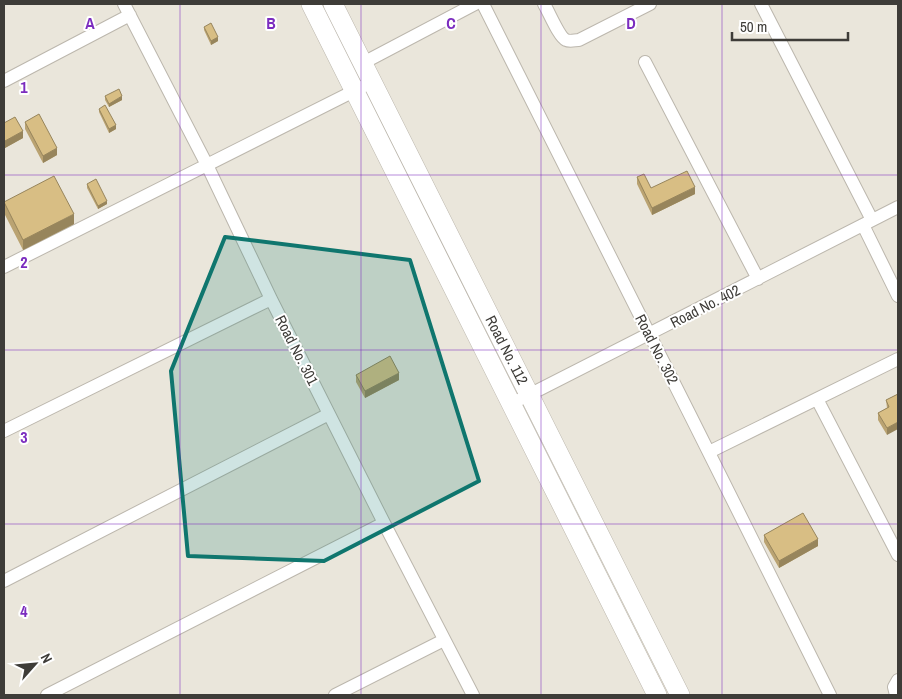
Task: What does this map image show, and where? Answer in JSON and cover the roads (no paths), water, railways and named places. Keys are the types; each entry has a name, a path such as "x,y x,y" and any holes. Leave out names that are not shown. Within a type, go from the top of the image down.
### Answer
{"street":[{"name":"Road No. 301","path":"124,4 207,164 271,299 473,695"},
{"name":"Road No. 112","path":"311,4 657,695"},
{"name":"Road No. 112","path":"333,4 680,695"},
{"path":"363,63 475,4"},
{"name":"Road No. 302","path":"483,4 830,695"},
{"path":"544,4 562,36 566,40 572,41 579,40 650,4"},
{"path":"761,4 868,223 898,296"},
{"path":"4,81 130,15"},
{"path":"645,62 758,279"},
{"path":"4,267 372,82"},
{"name":"Road No. 402","path":"511,404 898,207"},
{"path":"4,431 271,299"},
{"path":"709,452 898,359"},
{"path":"817,399 898,555"},
{"path":"4,581 329,414"},
{"path":"47,695 384,523"},
{"path":"335,695 444,640"},
{"path":"896,695 894,687 898,680"}]}
